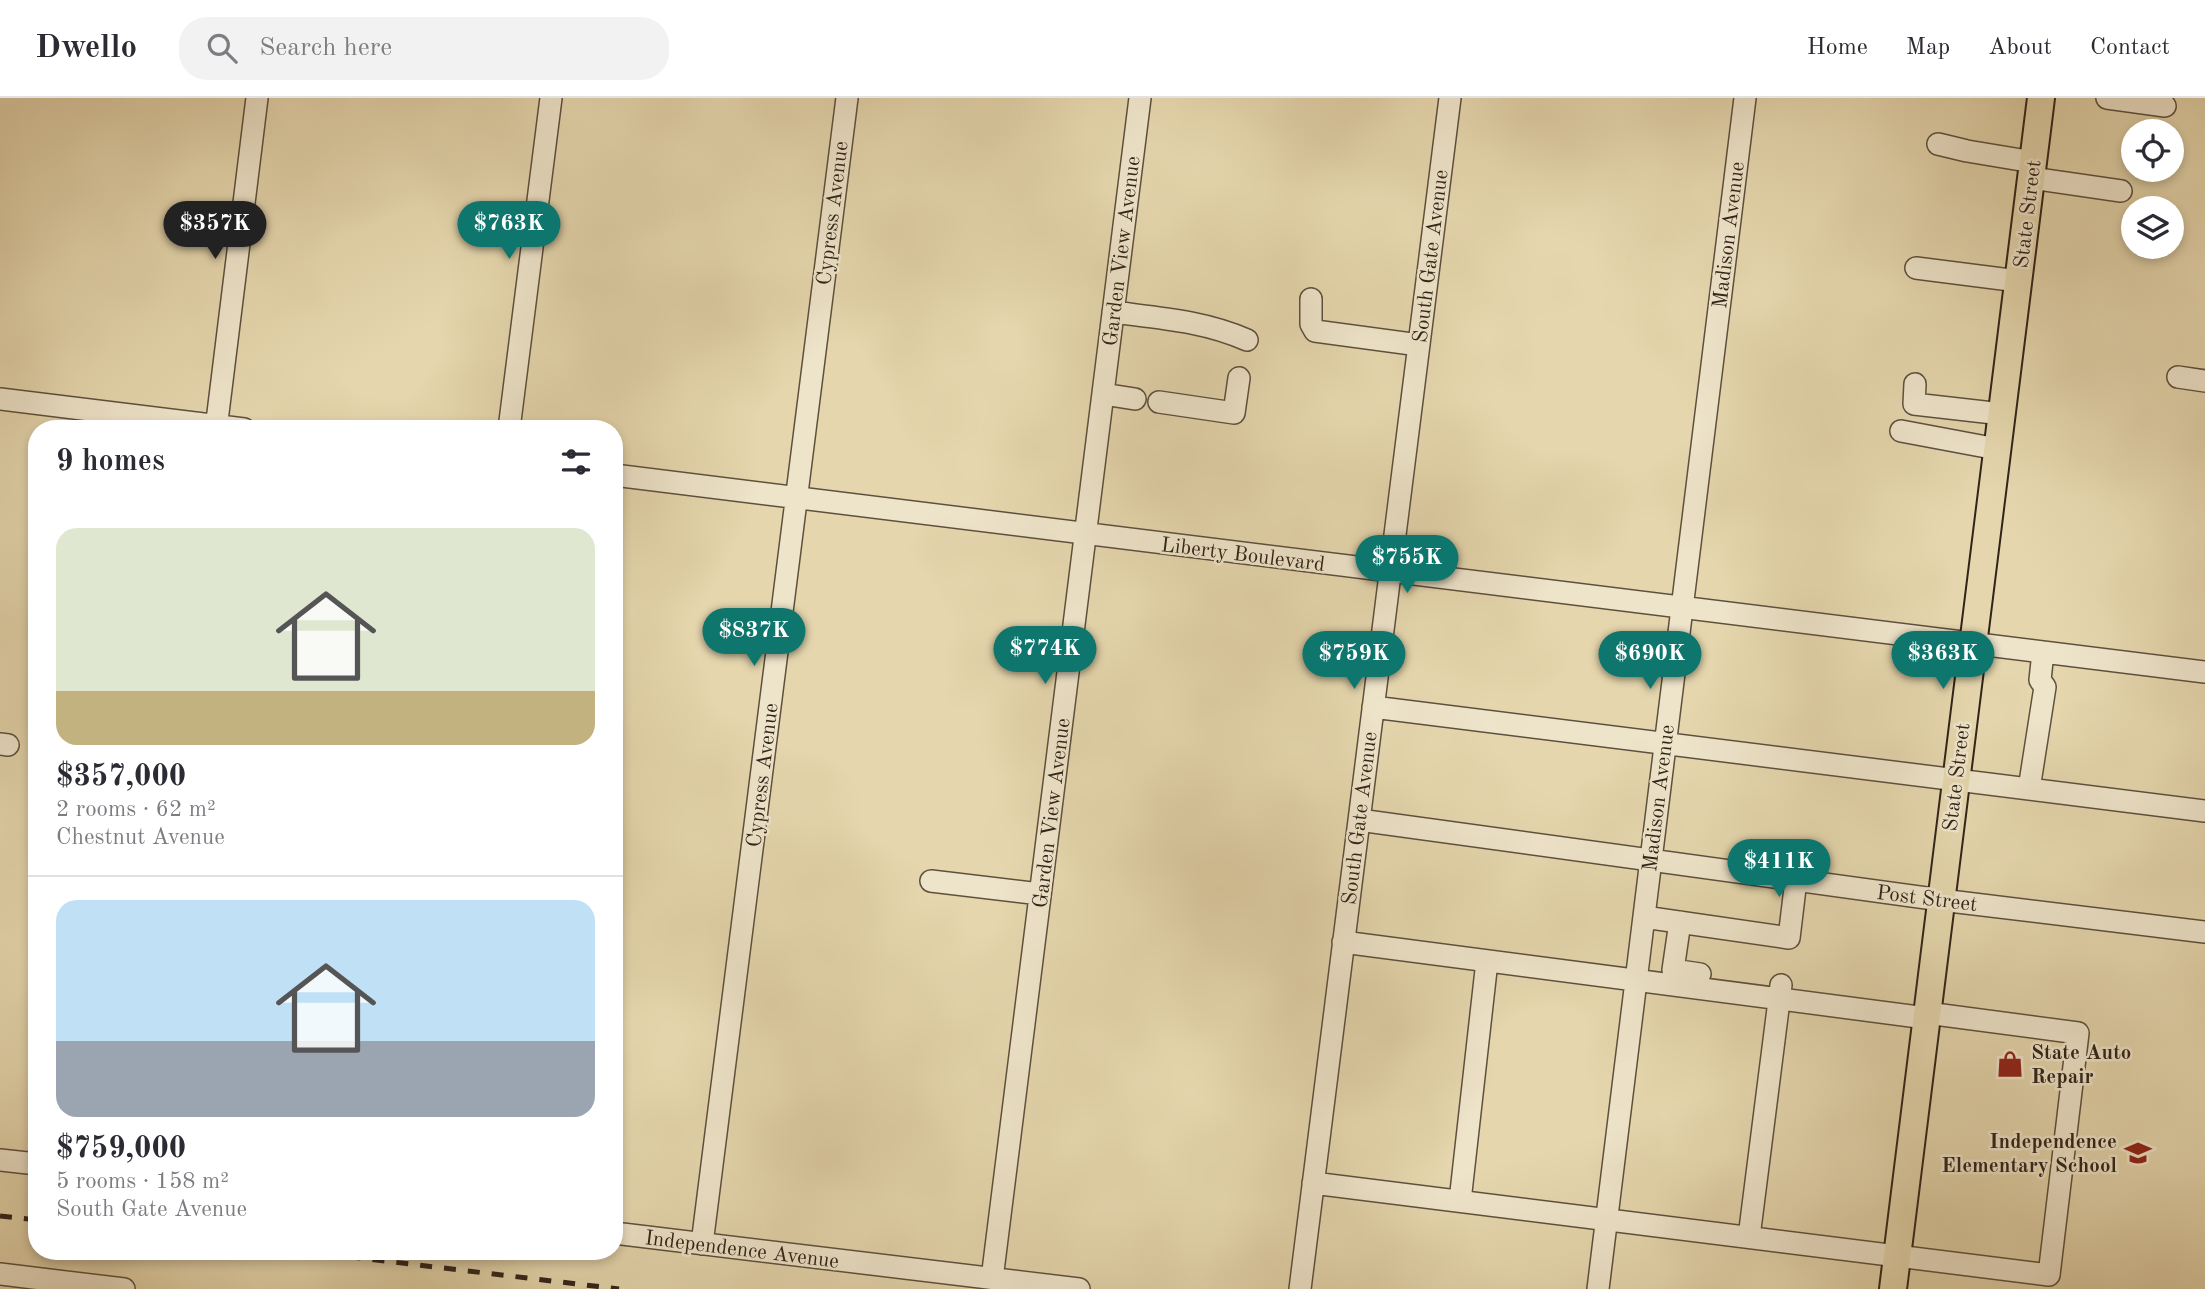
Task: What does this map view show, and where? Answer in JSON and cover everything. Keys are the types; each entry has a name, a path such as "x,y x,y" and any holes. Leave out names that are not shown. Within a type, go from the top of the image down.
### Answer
{"main road":[{"name":"State Street","path":"1892,1289 2041,98"}],"street":[{"path":"217,420 257,98"},
{"path":"510,420 551,98"},
{"name":"Cypress Avenue","path":"702,1244 847,98"},
{"name":"Garden View Avenue","path":"992,1279 1140,98"},
{"name":"South Gate Avenue","path":"1300,1289 1450,98"},
{"name":"Madison Avenue","path":"1598,1289 1745,98"},
{"path":"2107,98 2165,106"},
{"path":"1938,144 2121,191"},
{"path":"1916,268 2018,281"},
{"path":"1311,299 1311,324 1315,331 1419,345"},
{"path":"1113,312 1202,324 1247,340"},
{"path":"2178,377 2205,381"},
{"path":"1159,402 1234,413 1239,378"},
{"path":"1915,384 1914,404 2002,414"},
{"path":"1103,394 1135,398"},
{"path":"0,399 162,420"},
{"path":"1901,431 1997,449"},
{"name":"Liberty Boulevard","path":"623,476 2205,672"},
{"path":"2029,789 2045,687 2040,680 2043,652"},
{"path":"1373,707 2205,811"},
{"name":"Post Street","path":"1359,820 1941,900 2205,932"},
{"path":"1644,917 1789,938 1796,880"},
{"path":"931,881 1040,894"},
{"path":"1680,922 1673,971 1781,985 1749,1237"},
{"path":"1313,1183 2049,1275 2078,1033 1343,942"},
{"path":"1460,1201 1487,961"},
{"path":"0,1160 28,1163"},
{"name":"Independence Avenue","path":"623,1234 1079,1289"},
{"path":"0,1274 114,1288"}],"railway":[{"path":"0,1216 28,1219"},
{"path":"376,1260 619,1289"}],"place":[{"name":"State Auto Repair","path":"2010,1064"},
{"name":"Independence Elementary School","path":"2138,1153"}]}
